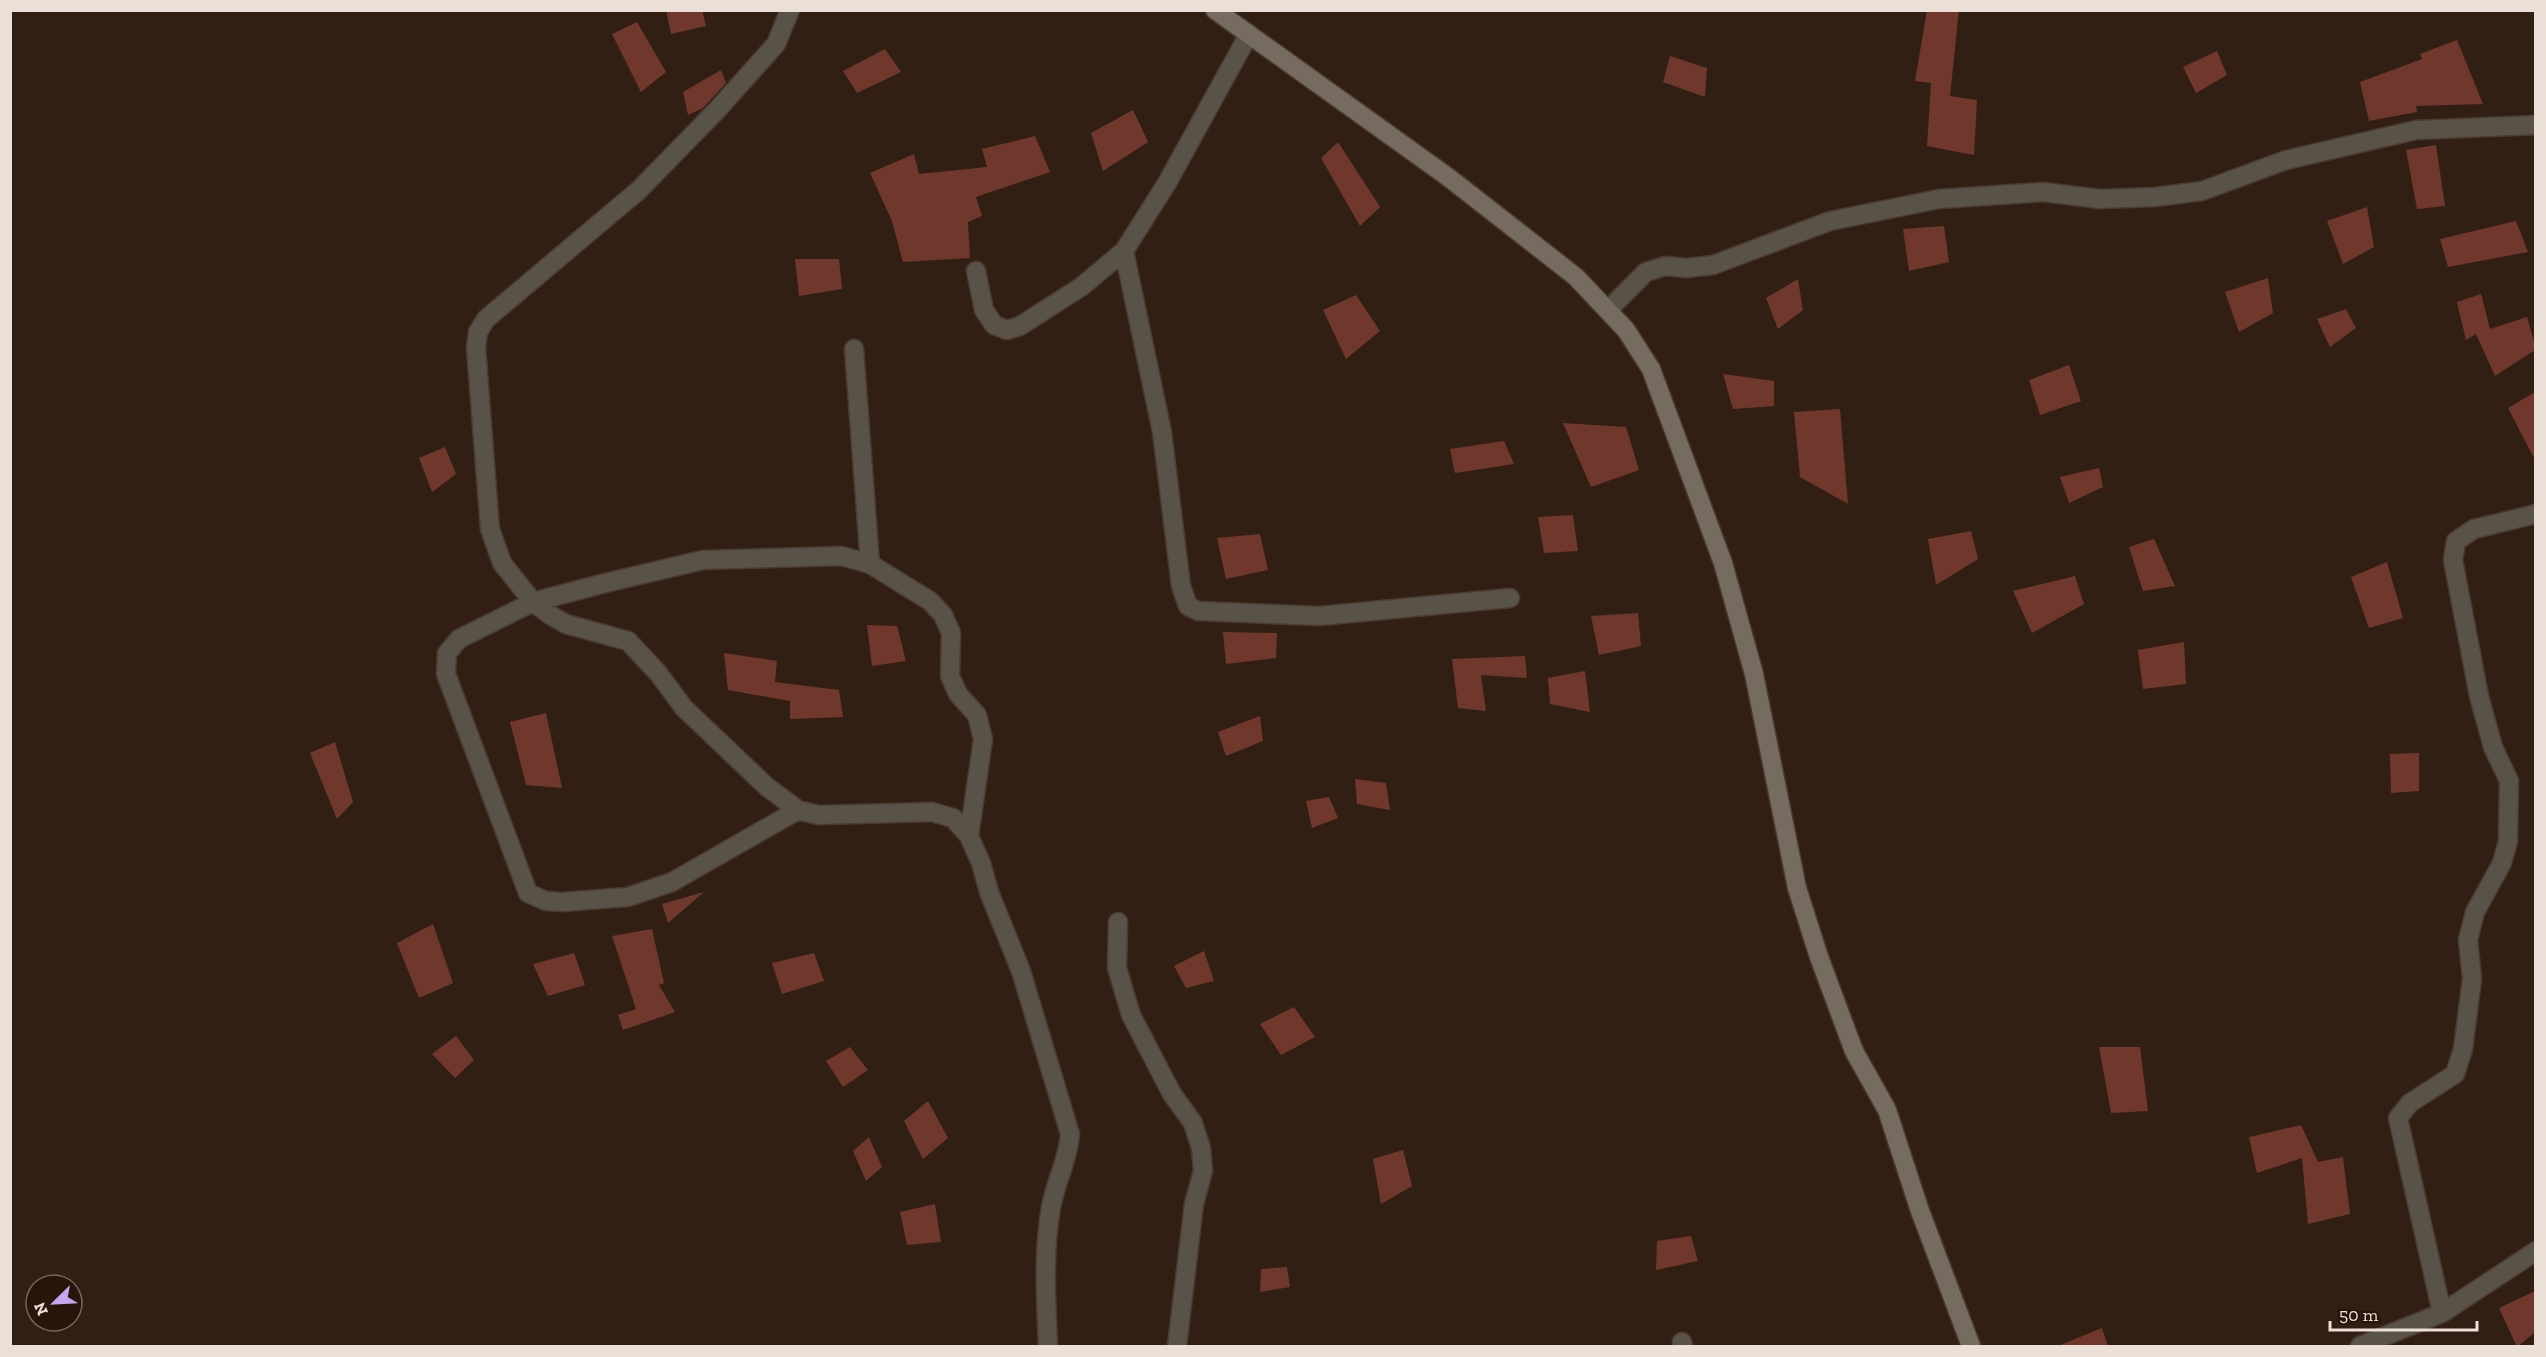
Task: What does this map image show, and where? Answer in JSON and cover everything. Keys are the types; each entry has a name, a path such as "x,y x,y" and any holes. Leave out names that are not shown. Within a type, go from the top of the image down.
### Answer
{"street":[{"path":"790,10 776,44 718,109 639,189 486,319 478,332 476,347 490,529 502,563 534,602 566,624 628,641 658,673 684,708 767,787 798,810 818,815 932,812 953,818 969,836 981,863 988,892 1021,971 1070,1134 1068,1156 1052,1205 1045,1258 1048,1347"},
{"path":"1215,10 1500,216 1576,277 1626,330 1651,369 1723,562 1754,674 1797,888 1854,1051 1887,1110 1920,1211 1971,1347"},
{"path":"976,271 984,310 994,325 1007,330 1020,326 1081,287 1124,251 1167,183 1249,34"},
{"path":"1608,310 1646,272 1665,266 1687,268 1713,265 1830,221 1939,199 2043,192 2100,199 2155,197 2202,190 2286,160 2416,130 2535,125"},
{"path":"1124,251 1162,432 1181,586 1188,606 1198,612 1319,616 1510,598"},
{"path":"854,349 870,564"},
{"path":"2442,1313 2398,1118 2410,1104 2455,1074 2463,1049 2472,979 2468,940 2475,912 2502,863 2508,841 2509,812 2509,781 2493,747 2479,696 2452,560 2456,541 2474,529 2535,514"},
{"path":"798,810 672,882 628,897 562,902 546,901 528,893 446,674 447,653 459,639 534,602 703,560 842,556 870,564 930,601 943,615 951,633 950,676 958,694 977,715 983,739 969,836"},
{"path":"1118,922 1117,968 1131,1015 1172,1094 1193,1123 1201,1148 1203,1171 1194,1204 1177,1347"},
{"path":"2360,1347 2442,1313 2535,1251"}],"building":[{"path":"666,10 702,10 706,26 671,34"},
{"path":"1927,10 1959,10 1950,96 1977,100 1974,155 1927,146 1931,83 1915,81"},
{"path":"637,22 666,72 641,92 612,34"},
{"path":"2457,40 2483,104 2416,106 2417,112 2369,121 2360,82 2422,59 2420,54"},
{"path":"885,49 901,72 857,93 843,71"},
{"path":"2217,51 2227,75 2196,93 2183,67"},
{"path":"1670,56 1707,68 1705,97 1663,82"},
{"path":"721,70 726,83 703,108 688,115 683,92"},
{"path":"1133,110 1148,142 1103,171 1091,133"},
{"path":"1035,136 1050,172 976,197 982,216 968,222 970,258 903,262 892,221 870,173 914,154 919,174 987,167 982,149"},
{"path":"1338,142 1380,207 1360,226 1321,158"},
{"path":"2436,145 2445,206 2417,209 2406,150"},
{"path":"2367,207 2374,247 2343,264 2327,221"},
{"path":"2516,221 2528,252 2448,267 2440,239"},
{"path":"1944,226 1949,262 1909,271 1903,229"},
{"path":"795,259 839,259 842,289 799,296"},
{"path":"2268,278 2273,313 2239,332 2225,292"},
{"path":"1798,279 1803,310 1778,329 1766,298"},
{"path":"2481,294 2490,329 2527,317 2535,345 2535,350 2495,376 2476,334 2466,340 2457,302"},
{"path":"1356,295 1380,331 1346,359 1323,310"},
{"path":"2346,309 2356,328 2330,347 2317,319"},
{"path":"2069,365 2081,401 2040,415 2029,380"},
{"path":"1723,374 1774,381 1774,406 1733,409"},
{"path":"2535,392 2535,460 2508,408"},
{"path":"1840,409 1848,504 1800,477 1794,412"},
{"path":"1563,423 1626,427 1639,470 1591,487"},
{"path":"1504,441 1514,464 1455,473 1450,449"},
{"path":"445,447 456,474 432,492 419,458"},
{"path":"2099,468 2103,487 2069,503 2060,477"},
{"path":"1573,515 1578,551 1544,553 1538,517"},
{"path":"1971,531 1978,559 1936,585 1928,539"},
{"path":"1260,534 1268,570 1226,579 1217,538"},
{"path":"2154,539 2175,586 2143,591 2129,547"},
{"path":"2387,562 2403,618 2369,628 2351,577"},
{"path":"2075,576 2084,604 2032,633 2013,591"},
{"path":"1638,613 1641,646 1599,655 1591,616"},
{"path":"867,625 897,626 906,661 872,666"},
{"path":"1223,632 1277,633 1276,658 1226,664"},
{"path":"2184,642 2186,684 2143,689 2138,650"},
{"path":"724,653 777,661 775,682 839,690 843,717 790,719 790,701 728,690"},
{"path":"1525,656 1527,678 1481,675 1486,711 1458,708 1452,659"},
{"path":"1585,671 1590,712 1550,704 1548,678"},
{"path":"546,713 562,788 526,785 510,722"},
{"path":"1260,716 1263,741 1226,756 1218,732"},
{"path":"335,742 353,802 337,819 310,753"},
{"path":"2419,753 2419,791 2391,793 2390,754"},
{"path":"1355,779 1386,783 1390,810 1357,804"},
{"path":"1329,797 1338,818 1312,828 1306,801"},
{"path":"704,892 668,923 662,904"},
{"path":"433,924 453,983 419,998 397,943"},
{"path":"652,929 664,983 659,985 675,1012 623,1030 618,1015 636,1009 612,936"},
{"path":"1204,951 1214,981 1186,988 1174,966"},
{"path":"574,953 585,985 548,996 533,964"},
{"path":"814,953 824,981 782,994 772,963"},
{"path":"1294,1007 1315,1037 1281,1055 1260,1024"},
{"path":"456,1036 474,1060 455,1078 432,1054"},
{"path":"850,1047 868,1070 843,1087 826,1061"},
{"path":"2099,1047 2140,1047 2148,1111 2111,1113"},
{"path":"928,1101 948,1138 923,1159 904,1121"},
{"path":"2301,1125 2318,1162 2343,1157 2350,1214 2308,1224 2302,1158 2257,1173 2249,1137"},
{"path":"869,1137 882,1167 866,1181 853,1151"},
{"path":"1403,1150 1412,1186 1381,1204 1373,1159"},
{"path":"935,1204 941,1242 907,1245 900,1212"},
{"path":"1691,1236 1698,1261 1656,1270 1657,1241"},
{"path":"1287,1267 1290,1287 1260,1292 1261,1269"},
{"path":"2535,1291 2535,1332 2517,1347 2499,1308"},
{"path":"2102,1328 2108,1347 2058,1347 2058,1346"}]}
